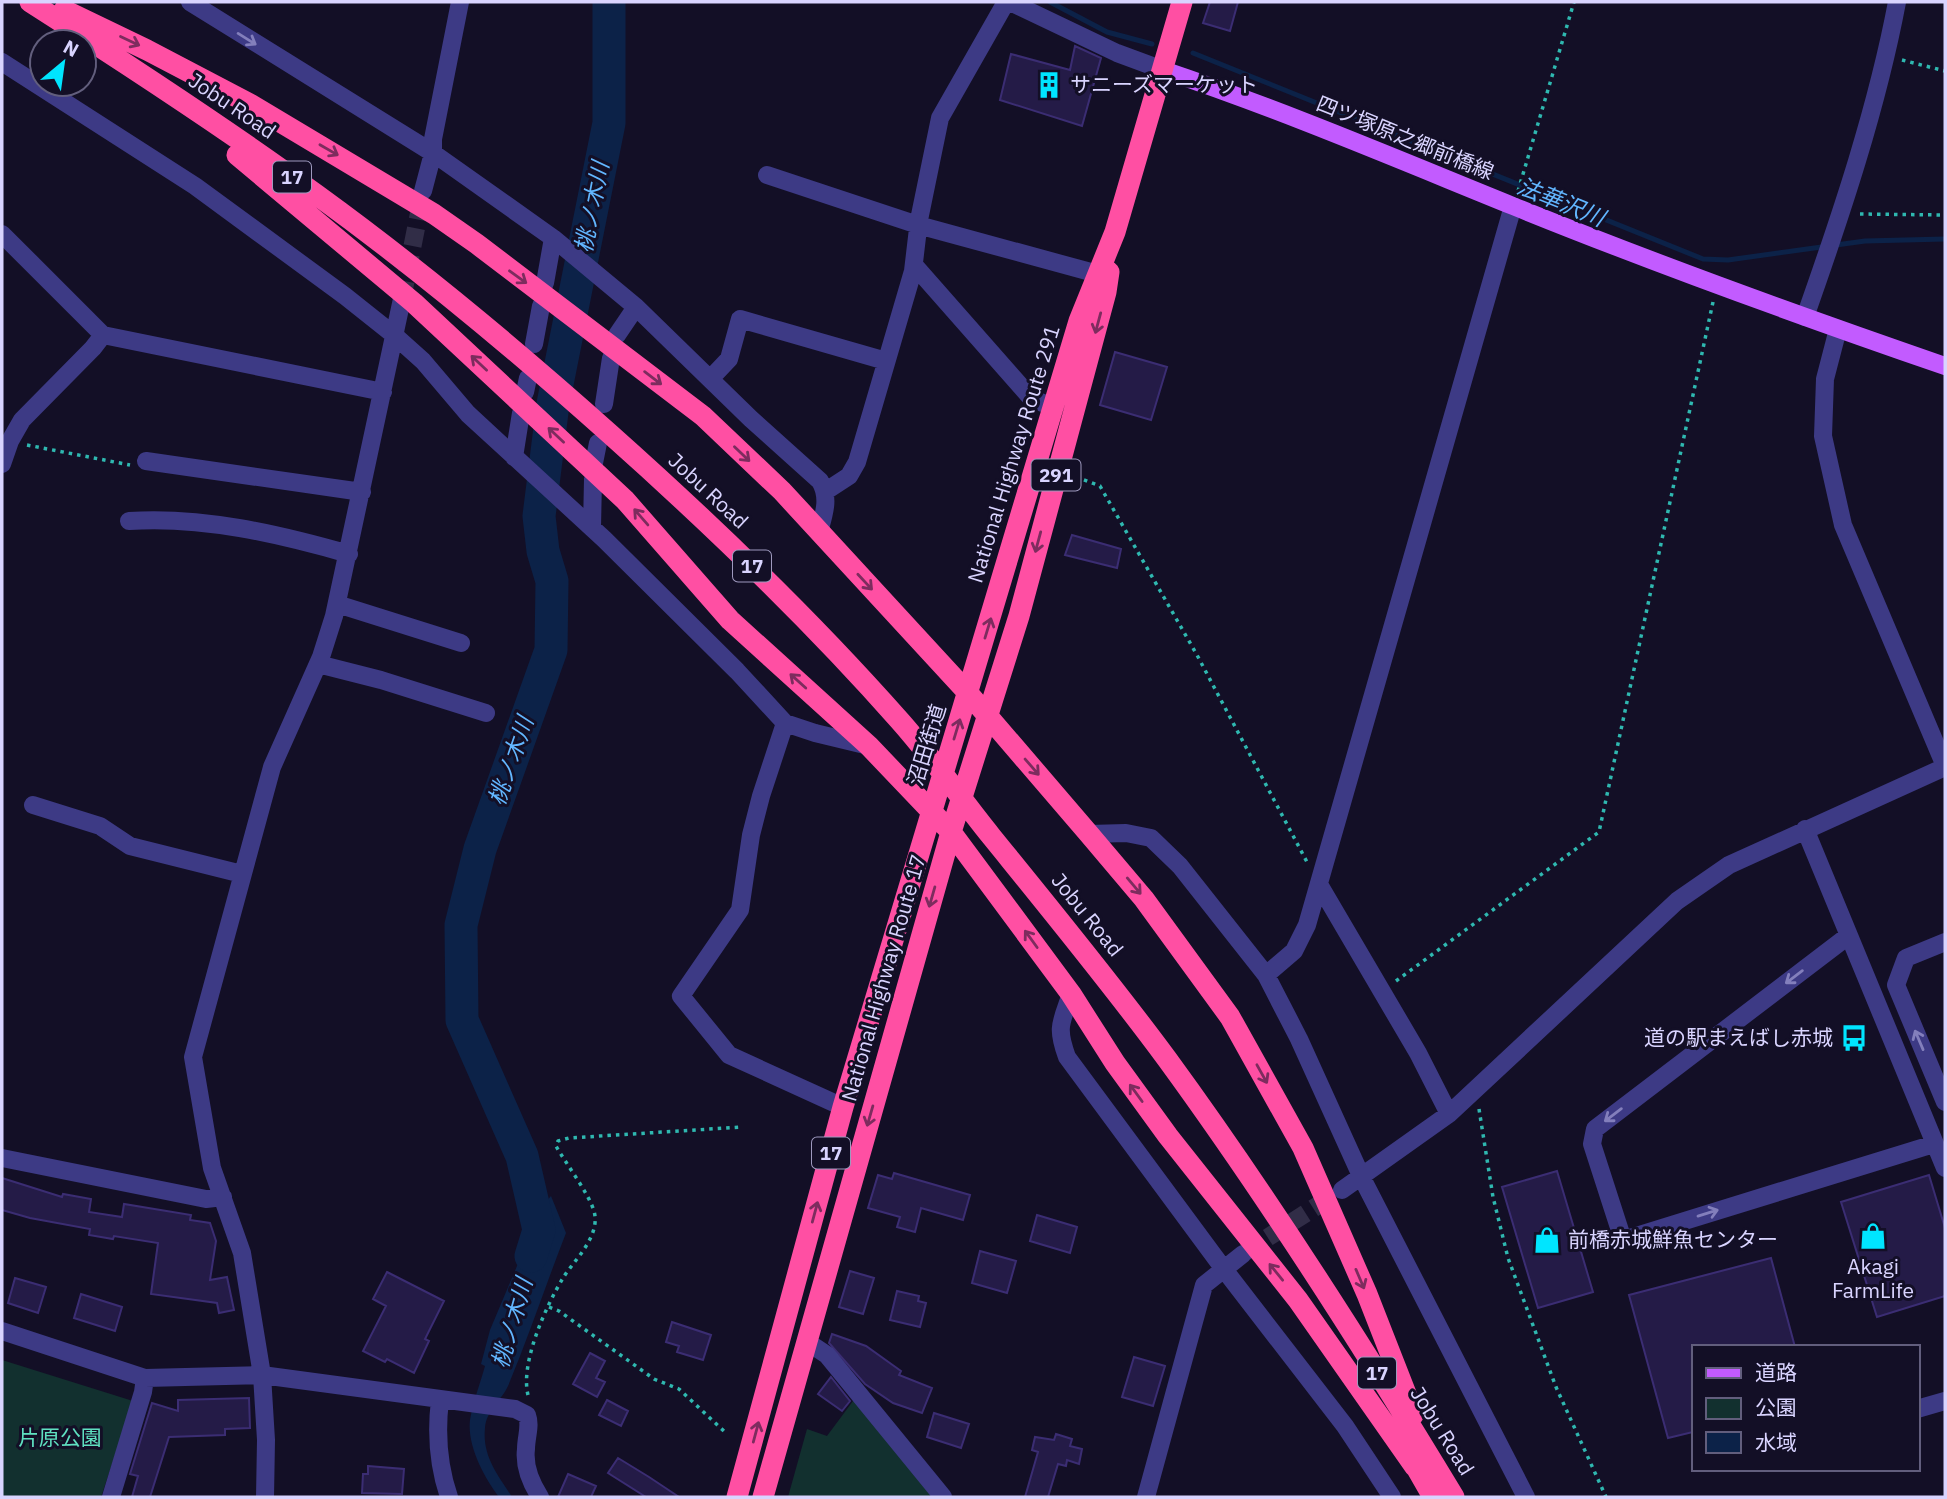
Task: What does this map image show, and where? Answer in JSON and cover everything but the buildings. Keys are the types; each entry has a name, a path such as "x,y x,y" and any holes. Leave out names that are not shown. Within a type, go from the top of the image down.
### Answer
{"highway":[{"path":"22,2 56,28"},
{"name":"Jobu Road","path":"30,2 212,121 310,190 457,303 528,393 597,410 818,633 904,725 1097,965 1169,1062 1300,1248 1423,1463 1454,1497"},
{"path":"46,2 228,92 380,180 477,244 703,416 782,491 968,693 1144,899 1230,1017 1303,1148 1367,1294 1423,1463"},
{"name":"National Highway Route 291","path":"968,693 1079,321 1115,232 1182,2"},
{"path":"98,60 254,168 414,303 528,393 590,468 625,500 730,620 869,746 951,832 1071,994 1115,1063 1168,1136 1423,1463"},
{"name":"National Highway Route 291","path":"987,716 1019,616 1106,292 1115,232"},
{"name":"沼田街道","path":"932,812 968,693"},
{"name":"National Highway Route 17","path":"763,1497 951,832 987,716"},
{"name":"National Highway Route 17","path":"737,1497 843,1107 932,812"},
{"name":"Jobu Road","path":"1423,1463 1433,1497"}],"main road":[{"name":"四ツ塚原之郷前橋線","path":"1163,70 1515,201 1717,286 1945,366"}],"street":[{"path":"190,2 433,153 557,241 636,307 751,419 820,481 826,491 826,504 819,532"},
{"path":"423,191 433,153 433,139 460,2"},
{"path":"826,491 849,476 857,462 914,265 918,225 940,118 1008,2 1117,53 1163,70"},
{"path":"1805,317 1839,219 1886,56 1897,2"},
{"path":"3,67 195,186 394,335 423,361 468,414 737,671 785,723 869,746"},
{"path":"767,175 918,225 1098,274"},
{"path":"1266,975 1294,951 1307,925 1320,886 1515,201"},
{"path":"2,234 103,335 383,392"},
{"path":"534,344 557,241"},
{"path":"914,265 1032,399 1054,407"},
{"path":"265,1497 266,1440 262,1375 253,1319 242,1253 212,1168 193,1057 272,767 318,664 337,604 402,299"},
{"path":"597,410 610,344 636,307"},
{"path":"711,378 729,359 740,318 886,361"},
{"path":"1342,1190 1450,1114 1677,901 1729,865 1945,767 1843,525 1823,436 1825,379 1838,329"},
{"path":"2,464 10,441 22,420 103,335"},
{"path":"519,462 528,393"},
{"path":"585,523 590,468 598,443"},
{"path":"145,461 362,492"},
{"path":"129,521 190,522 238,529 349,554"},
{"path":"337,604 461,643"},
{"path":"318,664 381,680 486,713"},
{"path":"785,723 751,835 740,910 681,996 729,1055 843,1107"},
{"path":"33,805 100,826 130,846 242,874"},
{"path":"1805,829 1945,1168"},
{"path":"1089,835 1126,833 1151,838 1180,866 1266,975 1362,1178 1526,1497"},
{"path":"1320,886 1450,1114"},
{"path":"1848,936 1595,1129 1592,1144 1623,1240 1936,1147"},
{"path":"1945,942 1906,958 1896,985 1945,1102"},
{"path":"1071,994 1059,1036 1068,1057 1223,1268 1345,1426 1392,1497"},
{"path":"1936,1147 1945,1176"},
{"path":"2,1158 206,1199 223,1197"},
{"path":"1146,1497 1204,1285 1243,1254"},
{"path":"2,1331 145,1378 262,1375 521,1412 529,1421 525,1452 531,1480 540,1497"},
{"path":"806,1345 827,1355 943,1497"},
{"path":"111,1497 144,1392 145,1378"},
{"path":"440,1400 437,1430 449,1497"},
{"path":"1919,1408 1945,1401"}],"path":[{"path":"1515,201 1574,2"},
{"path":"1886,56 1945,71"},
{"path":"1839,219 1945,215"},
{"path":"1382,992 1599,832 1717,286"},
{"path":"10,441 131,465 145,461"},
{"path":"1057,472 1100,486 1197,655 1320,886"},
{"path":"1475,1089 1493,1197 1508,1258 1556,1387 1606,1497"},
{"path":"521,1412 529,1400 525,1384 530,1357 549,1307 595,1226 594,1210 556,1146 558,1141 569,1138 742,1127"},
{"path":"549,1307 559,1311 654,1379 679,1388 727,1434"}],"green space":[{"name":"片原公園","path":"2,1360 133,1401 101,1497 2,1497"},
{"path":"856,1397 937,1497 788,1497 807,1429 827,1436"}],"water":[{"path":"551,1196 566,1233 508,1386 486,1422 486,1448 512,1497 499,1497 474,1451 470,1420 485,1366 481,1364 490,1330 517,1266 524,1227"}],"waterway":[{"name":"桃ノ木川","path":"531,1256 539,1230 522,1156 462,1020 461,925 480,849 551,650 552,581 543,551 539,516 553,404 609,123 609,2"},
{"name":"法華沢川","path":"1050,2 1107,32 1152,44"},
{"name":"法華沢川","path":"1193,53 1703,259 1728,260 1865,241 1945,239"}],"tunnel":[{"path":"402,299 423,193"},
{"path":"1245,1252 1336,1194"}],"place":[{"name":"サニーズマーケット","path":"1049,85"},
{"name":"道の駅まえばし赤城","path":"1854,1038"},
{"name":"Akagi FarmLife","path":"1873,1236"},
{"name":"前橋赤城鮮魚センター","path":"1547,1240"}]}
